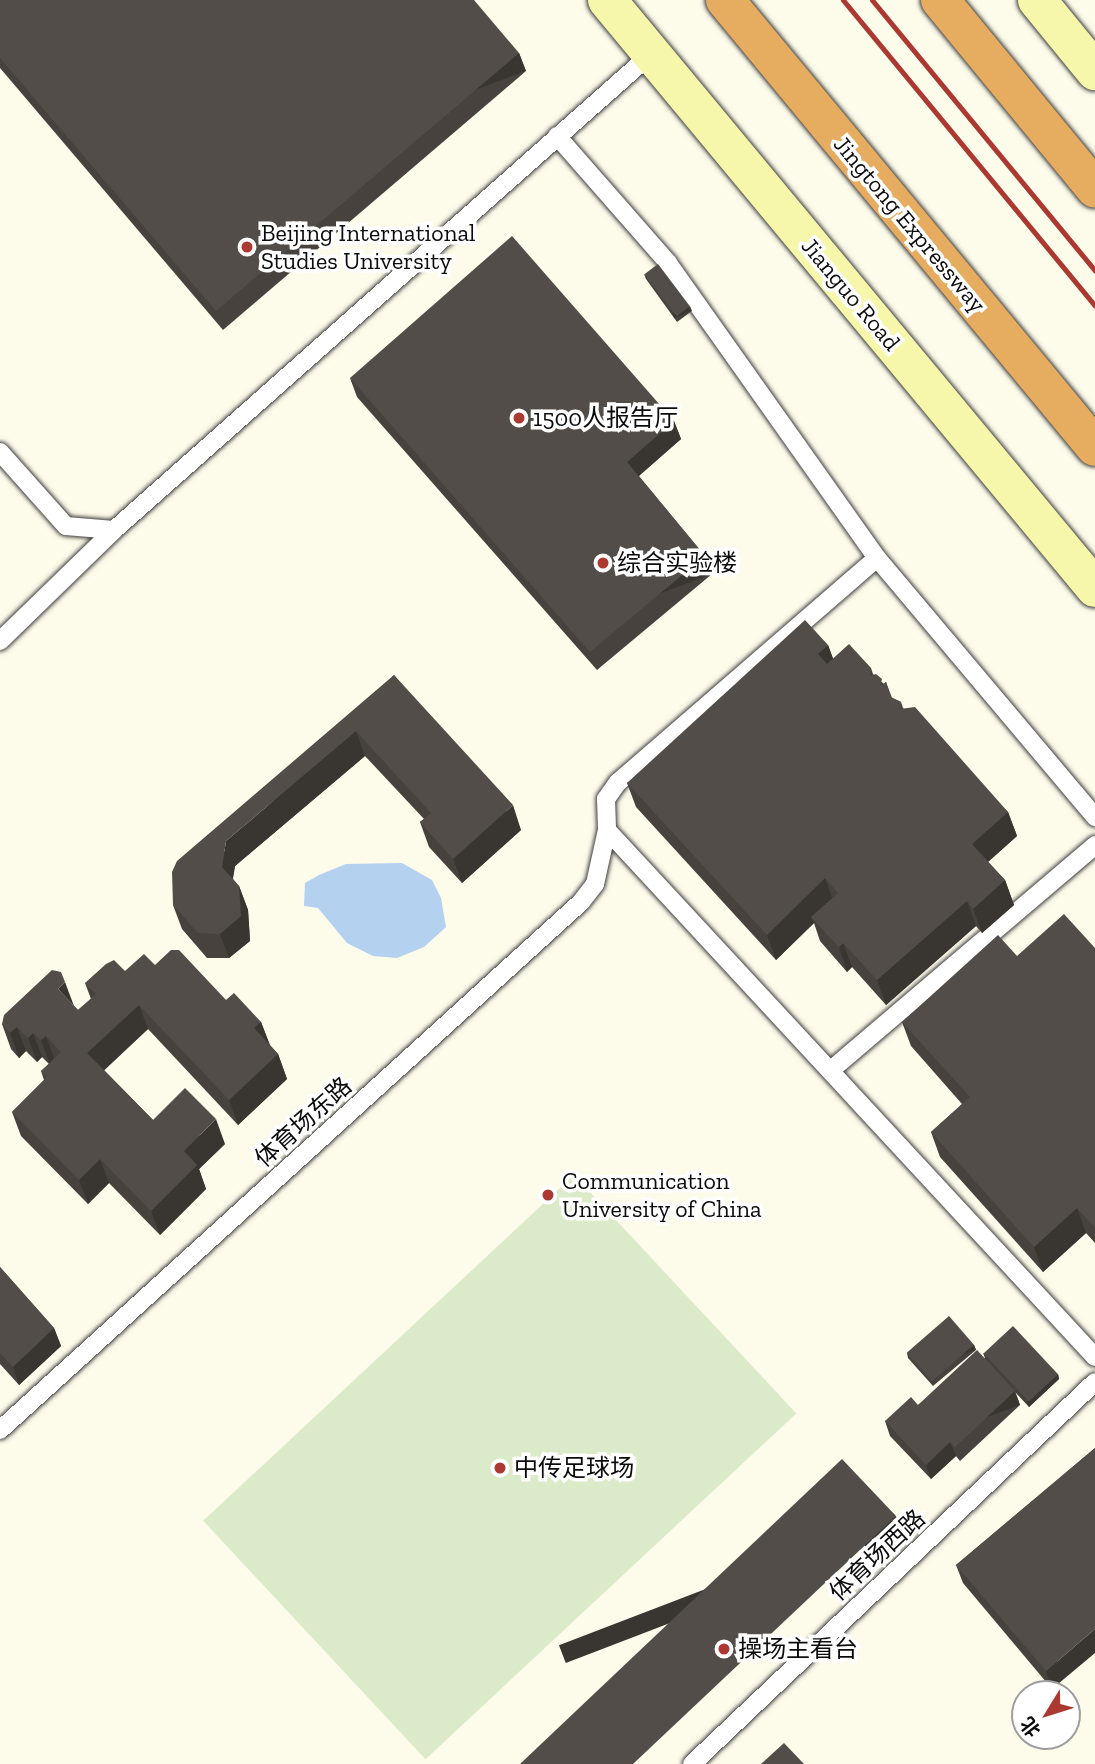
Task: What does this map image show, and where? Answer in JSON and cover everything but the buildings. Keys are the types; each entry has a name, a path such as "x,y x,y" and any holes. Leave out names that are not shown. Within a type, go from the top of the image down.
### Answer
{"highway":[{"name":"Jingtong Expressway","path":"725,0 1095,447"},
{"path":"940,0 1095,189"}],"main road":[{"name":"Jianguo Road","path":"607,0 1095,588"},
{"path":"1037,0 1095,71"}],"lane":[{"path":"0,640 114,530 651,54"},
{"path":"557,136 668,263 877,558 1095,817"},
{"path":"0,452 66,526 114,530"},
{"name":"体育场东路","path":"0,1430 581,902 595,884 607,830 606,799 618,782 877,558"},
{"path":"607,830 1095,1357"},
{"path":"831,1070 1095,845"},
{"name":"体育场西路","path":"692,1764 1095,1382"}],"green space":[{"name":"中传足球场","path":"574,1175 796,1413 426,1759 203,1521"}],"water":[{"path":"402,863 432,880 441,898 446,927 424,947 397,958 373,956 347,943 318,908 304,906 305,883 319,875 346,864"}],"railway":[{"path":"843,0 1095,306"},
{"path":"872,0 1095,271"}],"place":[{"name":"Beijing International Studies University","path":"247,247"},
{"name":"1500人报告厅","path":"519,418"},
{"name":"综合实验楼","path":"603,563"},
{"name":"Communication University of China","path":"548,1195"},
{"name":"中传足球场","path":"500,1468"},
{"name":"操场主看台","path":"724,1649"}]}
